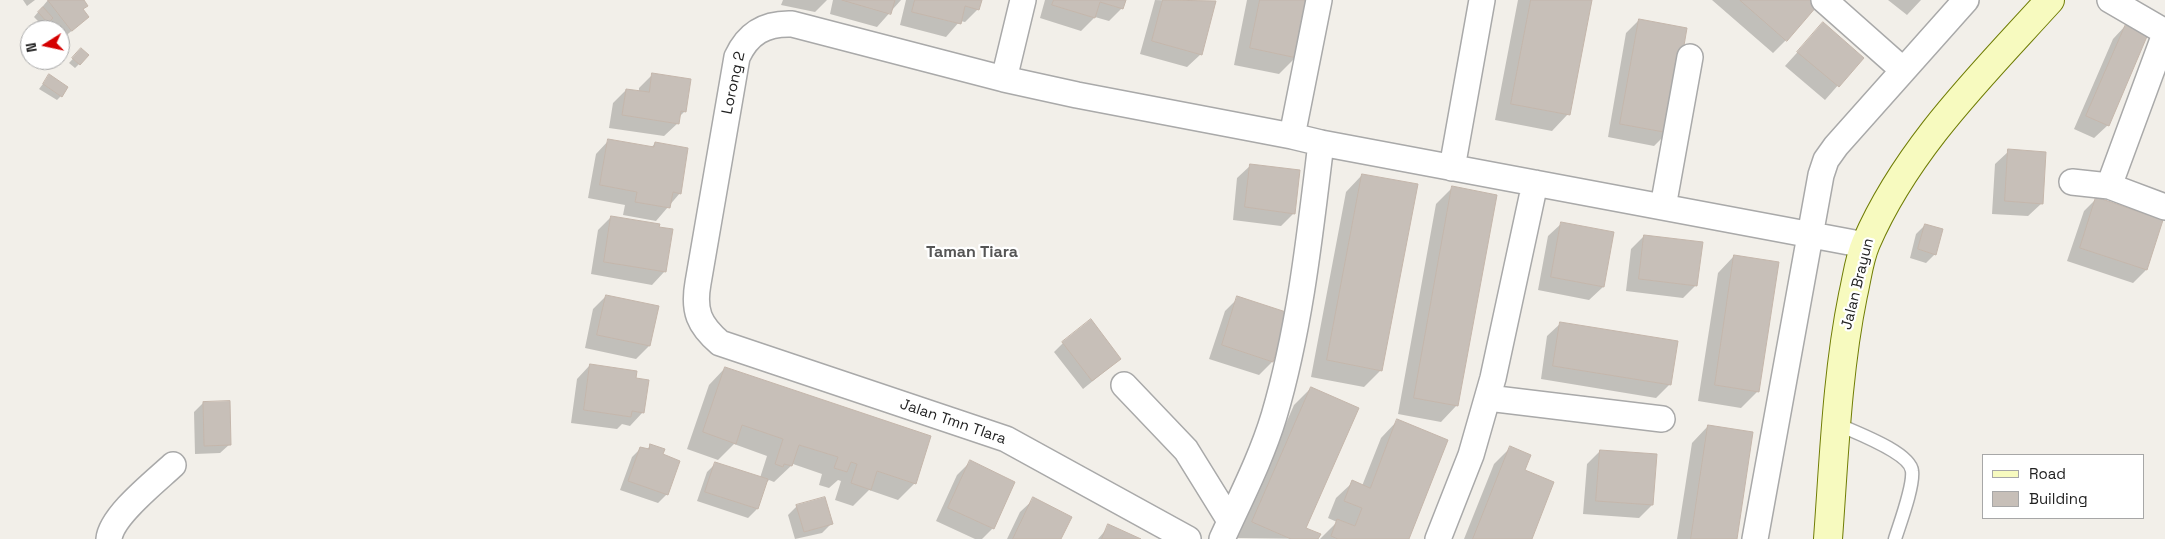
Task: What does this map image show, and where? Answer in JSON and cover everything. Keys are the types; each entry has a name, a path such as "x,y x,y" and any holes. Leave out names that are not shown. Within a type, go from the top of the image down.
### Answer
{"main road":[{"name":"Jalan Brayun","path":"1828,539 1846,331 1865,245 1918,150 1958,101 2050,0"}],"street":[{"path":"1004,79 1023,0"},
{"path":"1292,136 1319,0"},
{"path":"1452,168 1482,0"},
{"path":"1824,0 1903,70"},
{"path":"1755,539 1821,175 1826,160 1836,146 1966,0"},
{"path":"2109,186 2165,33 2110,0"},
{"name":"Lorong 2","path":"707,332 698,317 695,300 737,57 743,44 752,34 771,25 792,24 1004,79 1077,95 1452,168 1865,245"},
{"path":"1663,207 1690,57"},
{"path":"1226,530 1255,467 1273,418 1288,360 1309,237 1321,143"},
{"path":"2072,182 2109,186 2165,207"},
{"path":"1438,539 1471,455 1488,398 1535,183"},
{"name":"Jalan Tmn TIara","path":"707,332 720,343 1006,439 1188,539"},
{"path":"1124,385 1186,450 1226,530"},
{"path":"1488,398 1662,419"},
{"path":"109,539 111,529 123,514 173,465"}],"lane":[{"path":"1837,424 1896,451 1912,469 1896,539"}],"building":[{"path":"48,0 84,0 88,6 83,9 89,17 72,31 70,28 70,20 63,20"},
{"path":"842,0 895,0 891,14"},
{"path":"915,0 982,0 979,10 965,6 961,24 912,12"},
{"path":"1054,0 1126,0 1123,9 1100,2 1095,18 1052,5"},
{"path":"1163,0 1216,1 1202,55 1152,41"},
{"path":"1260,0 1308,0 1297,58 1250,48"},
{"path":"1531,0 1592,0 1570,115 1511,104"},
{"path":"1740,0 1810,0 1817,6 1787,41"},
{"path":"43,7 53,18 45,20 38,12"},
{"path":"1639,19 1687,28 1669,133 1620,124"},
{"path":"1823,22 1864,58 1839,87 1797,52"},
{"path":"2126,24 2148,34 2109,126 2086,116"},
{"path":"81,48 89,55 80,65 72,58"},
{"path":"652,73 691,79 686,112 681,111 679,124 622,115 626,89 649,92"},
{"path":"49,74 68,87 62,97 43,84"},
{"path":"608,139 654,147 655,142 688,148 681,194 673,192 670,208 635,202 637,192 600,185"},
{"path":"2008,149 2046,152 2043,204 2005,201"},
{"path":"1250,164 1300,170 1295,214 1245,207"},
{"path":"1362,174 1418,184 1382,371 1327,360"},
{"path":"1452,186 1497,195 1458,406 1414,398"},
{"path":"2096,197 2163,220 2147,270 2080,248"},
{"path":"611,216 660,224 659,227 673,229 666,272 604,262"},
{"path":"1561,222 1614,232 1604,287 1551,277"},
{"path":"1925,224 1943,229 1936,255 1918,249"},
{"path":"1644,235 1703,242 1697,286 1639,279"},
{"path":"1734,255 1779,262 1759,392 1715,385"},
{"path":"606,295 659,306 650,346 597,335"},
{"path":"1237,296 1289,313 1273,362 1222,345"},
{"path":"1091,319 1121,359 1092,381 1062,342"},
{"path":"1560,322 1678,341 1671,385 1553,366"},
{"path":"590,364 637,371 636,378 649,380 644,413 632,411 631,417 584,410"},
{"path":"725,367 931,436 916,484 877,471 871,490 851,483 857,464 851,462 847,472 834,468 838,457 799,445 792,466 784,464 783,467 775,464 783,439 742,425 736,444 703,432"},
{"path":"1311,387 1359,408 1306,528 1321,534 1318,539 1291,539 1252,522"},
{"path":"230,401 231,445 204,446 203,402"},
{"path":"1397,419 1448,440 1409,539 1338,539 1331,536 1337,519 1355,526 1362,508 1344,501 1352,480 1370,488"},
{"path":"1708,425 1753,432 1737,539 1691,539"},
{"path":"650,444 665,449 663,454 680,461 668,495 628,481 640,447 649,449"},
{"path":"1510,446 1531,455 1525,470 1554,482 1532,539 1473,539"},
{"path":"1600,450 1657,454 1653,505 1596,501"},
{"path":"970,460 1015,482 994,529 948,508"},
{"path":"715,462 768,479 758,509 705,492"},
{"path":"825,497 833,524 804,532 796,505"},
{"path":"1033,497 1072,517 1061,539 1013,539"},
{"path":"1108,524 1141,539 1102,539"}],"district":[{"name":"Taman Tiara","path":"972,253"}]}
